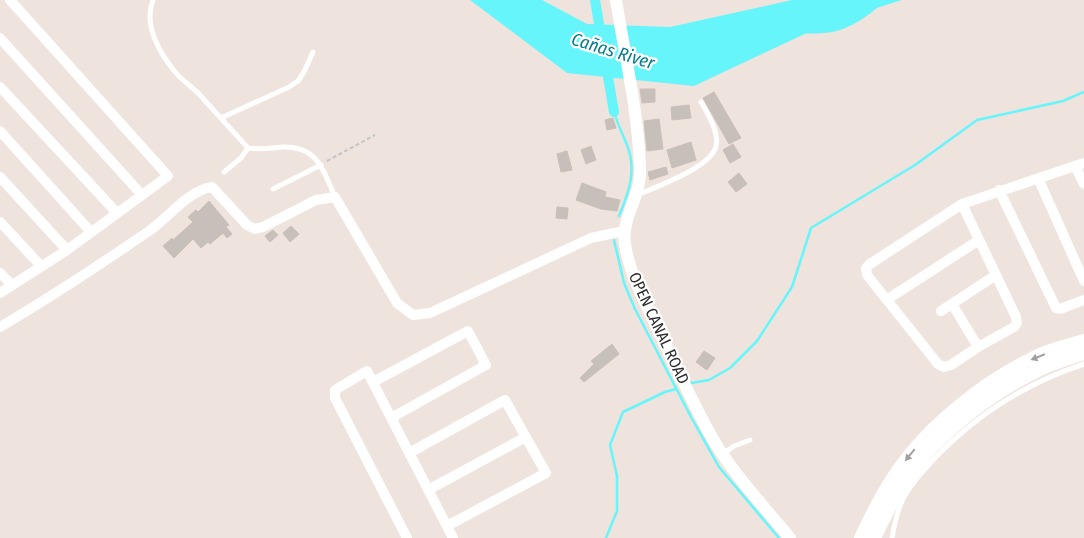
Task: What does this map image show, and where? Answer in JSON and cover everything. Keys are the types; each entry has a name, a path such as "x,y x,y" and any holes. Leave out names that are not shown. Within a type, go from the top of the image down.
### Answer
{"main road":[{"path":"861,538 877,504 898,471 922,441 957,409 994,381 1034,358 1084,340"},
{"path":"874,538 887,510 907,478 930,449 963,419 1001,390 1039,369 1084,353"}],"street":[{"path":"0,293 67,250 168,176 10,0"},
{"name":"OPEN CANAL ROAD","path":"616,0 634,102 640,168 640,183 637,195 628,214 624,231 631,274 695,405 723,455 790,538"},
{"path":"0,38 142,195"},
{"path":"0,87 117,213"},
{"path":"0,131 92,232"},
{"path":"962,204 1017,322 1014,327 978,346 951,365 944,367 938,364 867,275 866,268 962,204 1080,164 1084,184"},
{"path":"0,177 67,250"},
{"path":"1038,178 1084,282"},
{"path":"0,327 38,305 152,230 197,192 212,187 247,226 255,229 263,227 316,200 335,197 397,303 413,315 430,313 591,238 624,231"},
{"path":"999,190 1056,308 1060,309 1084,300"},
{"path":"0,222 41,266"},
{"path":"888,299 979,240"},
{"path":"0,273 12,285"},
{"path":"941,311 996,275"},
{"path":"952,304 978,346"},
{"path":"373,382 468,331 486,365 391,418"},
{"path":"407,538 335,398 335,390 367,371 453,538"},
{"path":"409,454 505,400 546,473 447,526"},
{"path":"428,490 526,436"}],"lane":[{"path":"153,0 149,10 152,29 164,56 177,74 192,86 248,148 262,150 282,147 299,148 311,154 321,165 335,197"},
{"path":"221,118 289,87 298,81 313,52"},
{"path":"637,195 676,180 714,153 717,144 712,123 701,102"},
{"path":"224,172 241,158 248,148"},
{"path":"273,189 321,165"},
{"path":"892,538 895,521 903,500 920,475 972,423 993,408 1035,384 1084,364"},
{"path":"723,455 734,446 750,440"}],"path":[{"path":"321,165 375,135"}],"water":[{"path":"470,0 542,0 587,24 670,27 792,0 902,0 828,23 694,86 567,73"}],"building":[{"path":"640,89 655,89 655,102 642,103"},
{"path":"714,92 741,138 729,144 703,98"},
{"path":"689,105 691,118 672,120 671,107"},
{"path":"613,118 616,128 607,130 605,120"},
{"path":"659,119 663,149 647,151 644,121"},
{"path":"691,142 696,160 672,168 667,150"},
{"path":"733,144 741,157 730,163 723,150"},
{"path":"591,146 596,160 586,164 581,150"},
{"path":"567,151 572,170 561,172 557,154"},
{"path":"666,167 668,174 650,180 648,172"},
{"path":"739,173 747,184 736,192 728,182"},
{"path":"582,183 606,192 605,197 620,200 617,211 601,209 576,200"},
{"path":"209,201 229,225 226,227 232,234 227,238 223,233 210,244 208,242 201,248 193,239 174,258 163,246 172,238 173,240 193,222 188,217 196,210 198,212"},
{"path":"557,207 568,208 567,219 556,218"},
{"path":"291,226 299,234 290,242 283,233"},
{"path":"273,230 278,235 270,242 265,236"},
{"path":"612,344 619,354 584,382 580,378 594,364 591,361"},
{"path":"704,351 715,358 707,370 696,362"}],"waterway":[{"path":"595,0 601,36"},
{"name":"Cañas River","path":"801,25 823,25 841,21 857,13 874,0"},
{"path":"606,65 614,112"},
{"path":"691,383 709,380 730,368 757,341 792,287 811,228 915,165 977,120 1063,101 1084,92"},
{"path":"614,112 630,154 632,172 629,190 619,216"},
{"path":"614,240 624,283 635,309 691,417 719,467 779,538"},
{"path":"606,538 617,511 617,476 610,445 623,412 665,392 676,389"}]}
